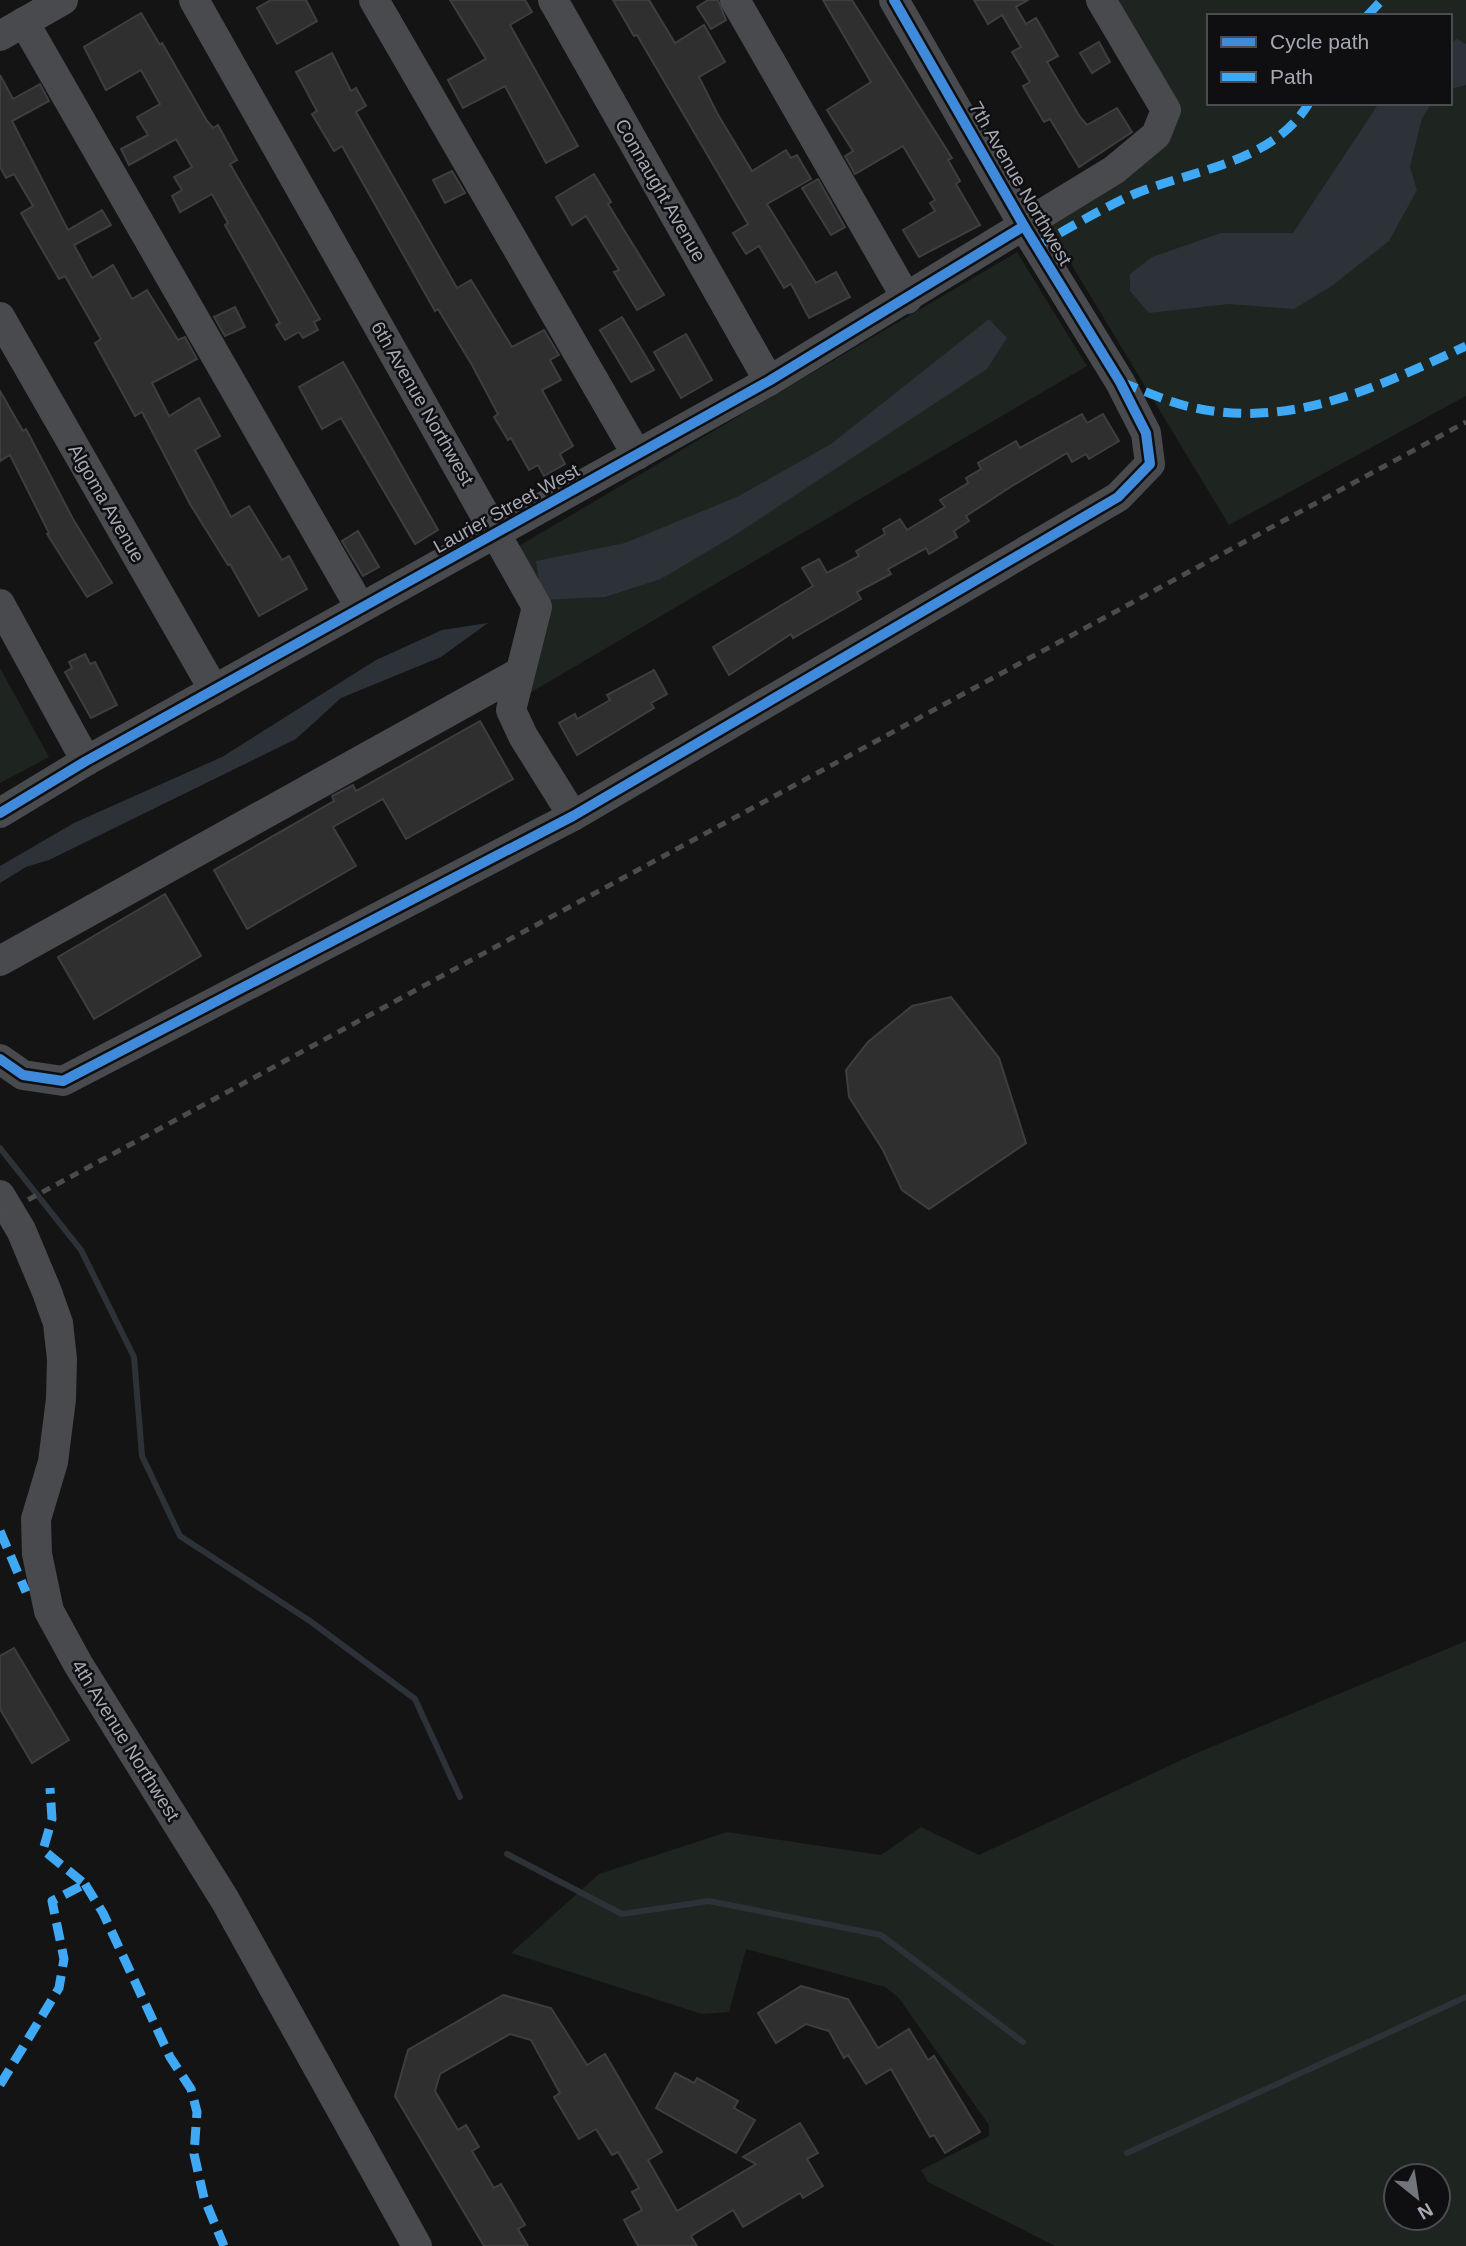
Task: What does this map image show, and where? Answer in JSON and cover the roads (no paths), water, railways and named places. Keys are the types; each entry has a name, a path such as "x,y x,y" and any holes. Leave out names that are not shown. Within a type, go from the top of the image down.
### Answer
{"street":[{"path":"63,0 12,29 360,607"},
{"name":"6th Avenue Northwest","path":"194,0 537,607 511,710 523,736 573,816"},
{"path":"374,0 637,455"},
{"name":"Connaught Avenue","path":"553,0 769,381"},
{"path":"735,0 907,299"},
{"name":"7th Avenue Northwest","path":"573,816 1118,498 1150,464 1146,433 1120,382 1024,226 894,0"},
{"name":"Laurier Street West","path":"0,813 86,761 360,607 498,534 769,381 1114,170 1156,135 1166,110 1101,0"},
{"name":"Algoma Avenue","path":"0,317 214,690"},
{"path":"0,604 86,761"},
{"path":"0,961 520,672"},
{"path":"0,1059 23,1075 63,1081 573,816"},
{"name":"4th Avenue Northwest","path":"0,1195 21,1230 58,1323 62,1360 61,1399 53,1462 37,1519 37,1554 49,1611 78,1664 225,1900 417,2246"}],"waterway":[{"path":"0,1148 81,1250 134,1357 142,1456 180,1536 310,1621 415,1699 460,1797"},
{"path":"507,1854 622,1914 709,1901 881,1935 1023,2042"},
{"path":"1127,2153 1466,1997"}],"railway":[{"path":"0,1215 1466,422"}]}
